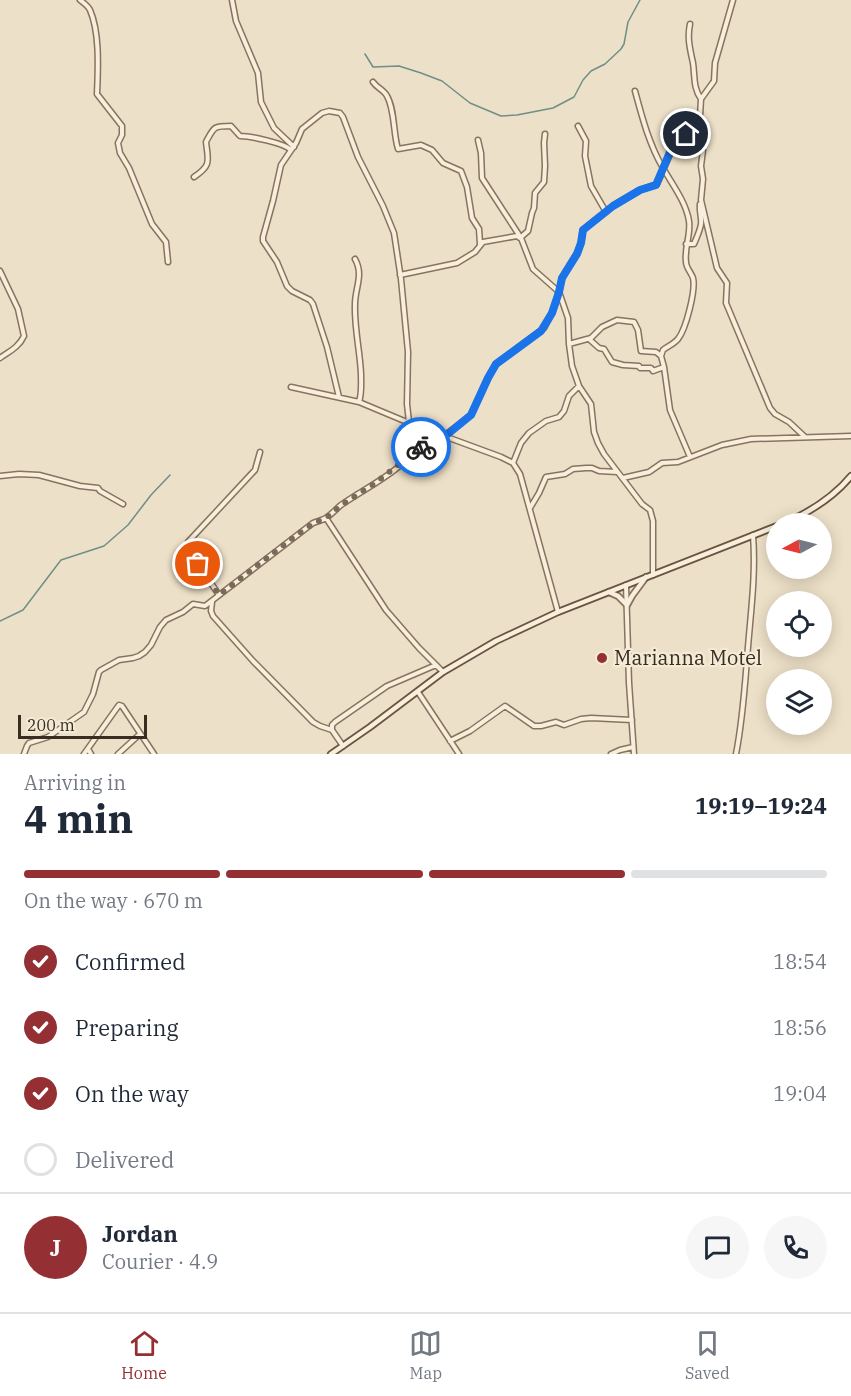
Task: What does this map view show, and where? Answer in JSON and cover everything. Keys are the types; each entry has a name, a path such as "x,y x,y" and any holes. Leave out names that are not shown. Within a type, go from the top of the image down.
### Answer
{"main road":[{"path":"807,513 851,476"},
{"path":"332,754 442,672 496,641 558,612 766,530"},
{"path":"609,592 618,596 627,605 636,589 646,578"}],"street":[{"path":"80,0 89,8 95,28 97,94 122,126 122,135 118,142 120,153 129,168 152,224 166,242 168,262"},
{"path":"232,0 236,21 258,73 261,102 274,128 293,148"},
{"path":"24,754 29,743 48,737 84,712 93,694 99,672 119,660 139,656 151,645 166,620 193,604 204,606 212,601 314,523 326,518 395,469 409,456 426,444 444,436 471,415 496,364 544,328 552,313 562,278 577,254 583,230 613,206 640,190 656,185 670,152 700,116 701,99 714,81 715,63 733,0"},
{"path":"690,24 688,38 694,84 701,99"},
{"path":"373,82 387,96 393,116 398,149 420,145 432,150 443,163 461,171 467,187 472,218 479,229 480,245"},
{"path":"635,90 643,122 663,168 681,198 688,216 686,265 693,277 691,302 679,337 663,350 661,356 670,410 690,457"},
{"path":"339,398 313,304 287,286 282,270 263,241 281,165 302,129 317,116 329,111 340,113 394,233 408,352 407,404 412,424 420,430 421,441 409,456"},
{"path":"194,177 203,171 208,163 206,142 212,130 218,127 231,126 240,136 264,139 277,145 293,148"},
{"path":"578,126 586,141 585,156 591,187 606,212"},
{"path":"686,244 694,244 702,223 699,212 703,179 701,166 703,150 691,127"},
{"path":"520,238 528,231 535,193 543,182 545,134"},
{"path":"478,140 482,178 520,238 532,269 559,292 568,318 572,366 579,386 591,404 594,432 598,443 642,504 650,510 653,521 653,575"},
{"path":"701,200 717,268 727,283 726,303 770,408 804,436"},
{"path":"400,275 457,263 475,252 487,240 518,236 520,238"},
{"path":"355,259 360,277 355,304 360,360 361,396 359,402"},
{"path":"0,271 18,309 24,336 13,350 0,358"},
{"path":"569,344 589,338 602,327 617,320 634,322 638,330 641,351 656,352 661,356"},
{"path":"589,338 604,349 612,362 651,368 653,371 664,367"},
{"path":"513,463 521,443 529,433 546,421 559,417 564,411 569,396 579,386"},
{"path":"291,387 359,402 513,463 520,474 558,612"},
{"path":"623,478 650,472 662,464 678,462 722,446 751,439 851,436"},
{"path":"219,595 187,548 188,542 255,470 260,452"},
{"path":"530,508 546,477 565,474 573,469 586,468 618,472"},
{"path":"0,476 39,475 98,489 123,504"},
{"path":"326,518 386,610 442,672"},
{"path":"736,754 755,567 753,535"},
{"path":"626,585 634,754"},
{"path":"212,601 213,616 253,661 313,722 332,730 343,746"},
{"path":"332,730 335,722 387,686 436,665"},
{"path":"418,692 459,754"},
{"path":"84,754 119,705 122,706 154,754"},
{"path":"450,741 470,731 505,706 534,726 556,722 564,725 581,718 632,720"},
{"path":"118,754 140,734"},
{"path":"611,754 633,747"},
{"path":"87,749 91,754"}],"waterway":[{"path":"365,54 373,67 399,66 442,81 470,103 501,116 553,108 574,97 591,71 605,64 621,49 628,22 640,0"},
{"path":"0,621 23,610 61,560 104,546 128,525 170,475"}],"way so far":[{"path":"198,564 219,595 298,534 326,518 395,469 421,447"}],"place":[{"name":"Marianna Motel","path":"602,658"}],"route":[{"path":"421,447 449,433 474,412 496,364 546,325 552,313 562,278 577,254 583,230 613,206 640,190 656,185 670,152 686,134"}]}
